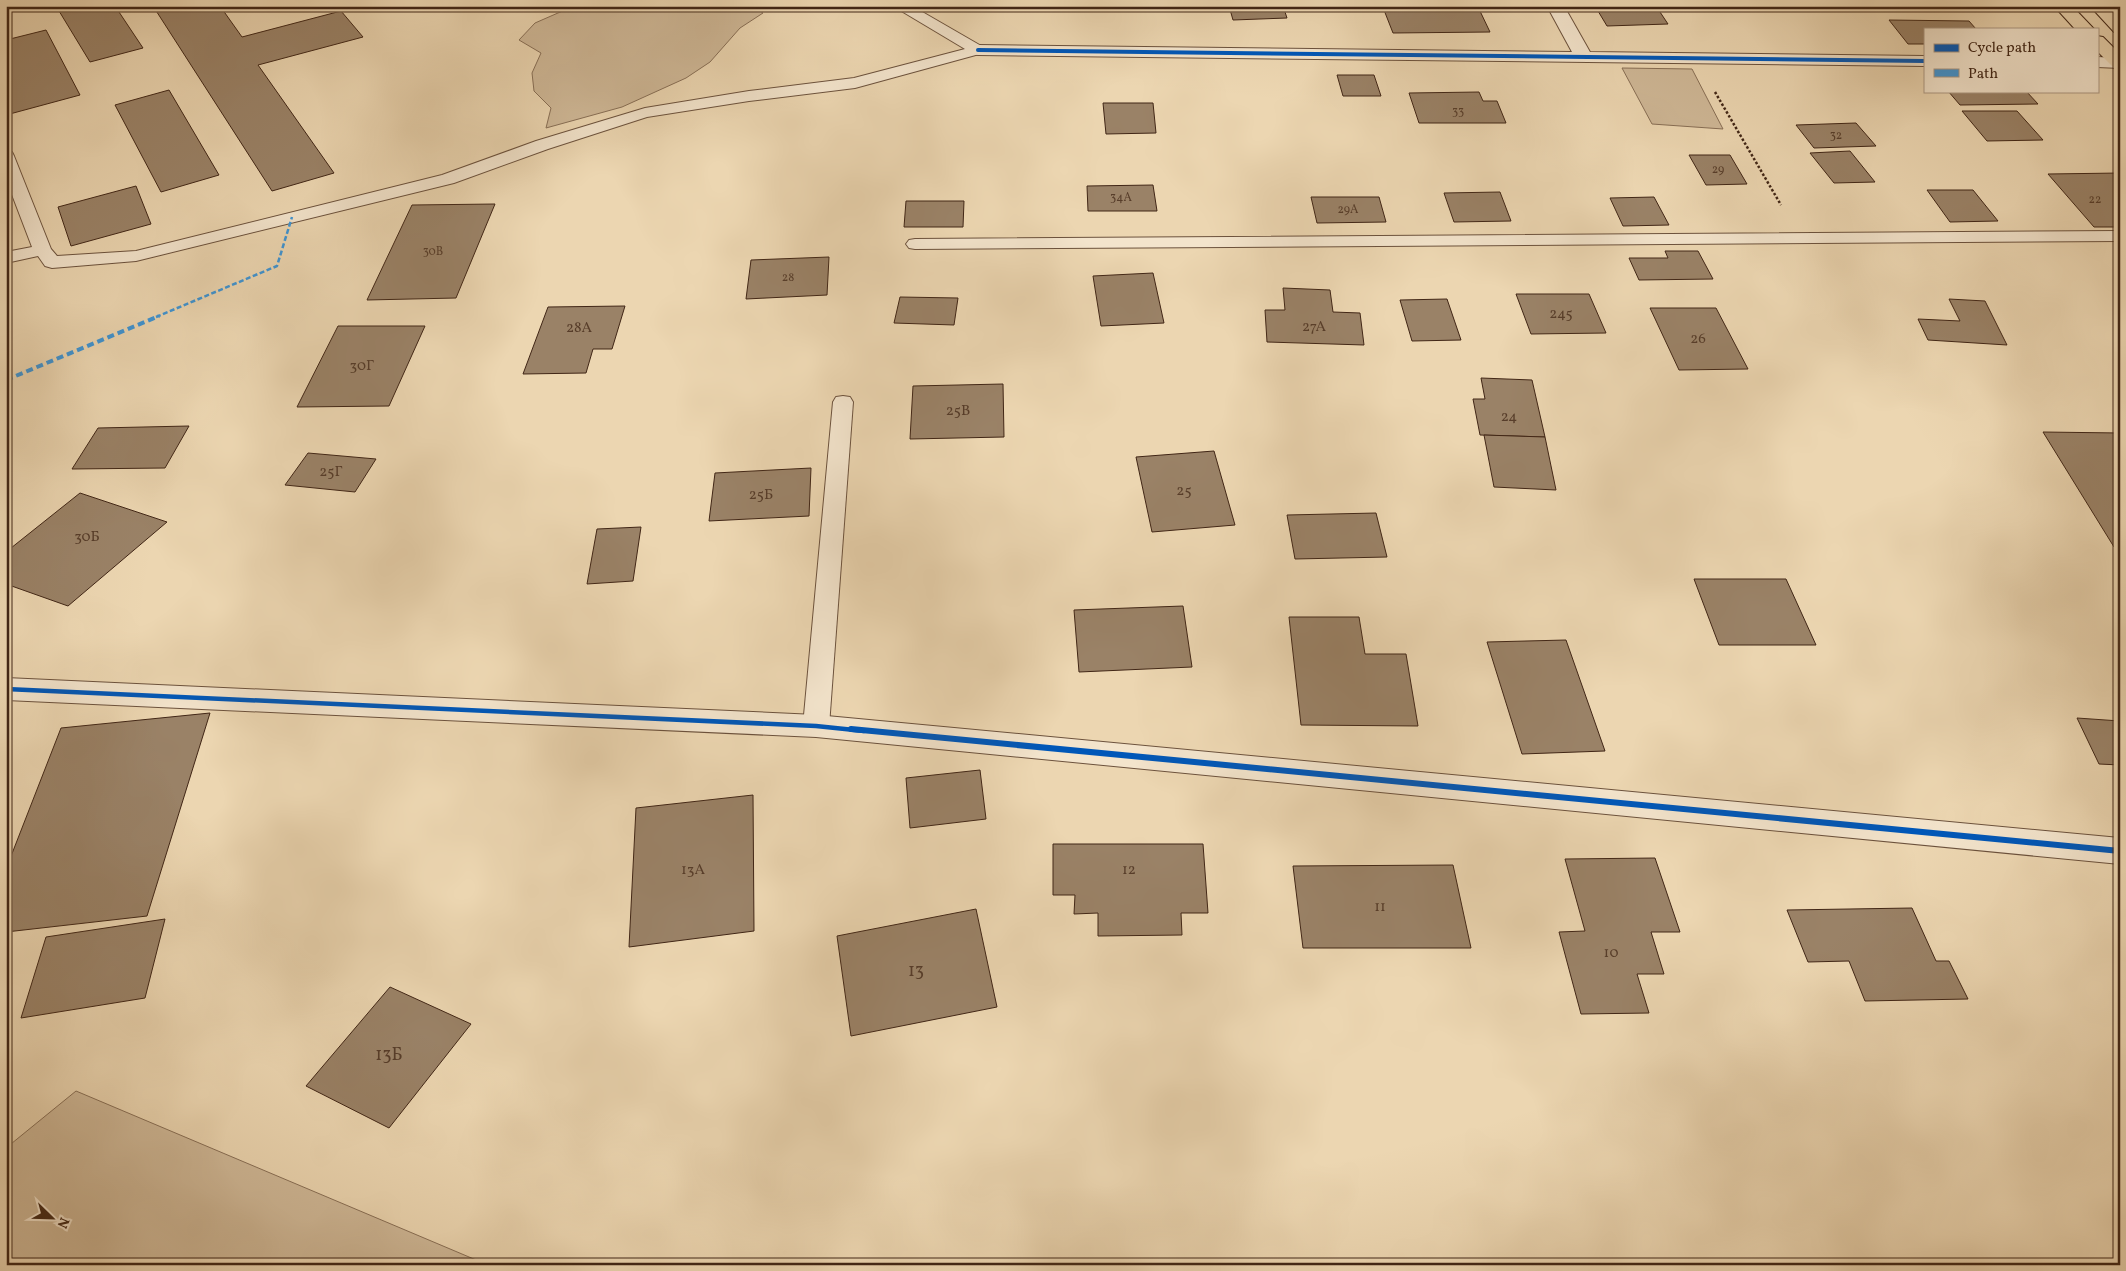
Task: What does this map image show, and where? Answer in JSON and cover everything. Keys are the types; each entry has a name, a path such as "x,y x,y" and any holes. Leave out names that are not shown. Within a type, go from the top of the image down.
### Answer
{"main road":[{"path":"2062,6 2084,28"},
{"path":"2098,6 2120,28"},
{"path":"2098,42 2119,64"}],"street":[{"path":"1555,6 1585,58"},
{"path":"978,50 1924,61"},
{"path":"2098,62 2119,64"},
{"path":"6,689 816,726 2120,851"}],"lane":[{"path":"900,6 928,12 978,50"},
{"path":"6,156 42,250 52,262 136,256 448,179 542,145 645,113 749,96 854,83 978,50"},
{"path":"915,244 2120,236"},
{"path":"6,258 42,250"},
{"path":"816,726 843,402"}],"path":[{"path":"1695,59 1800,238"}],"shaded area":[{"path":"574,6 753,6 763,13 740,28 710,62 686,78 622,107 546,128 551,108 534,91 532,73 541,53 519,40 535,23"},
{"path":"1622,68 1692,69 1723,129 1652,124"},
{"path":"76,1091 488,1265 6,1265 6,1148"}],"building":[{"path":"56,6 115,6 143,48 90,62"},
{"path":"153,6 220,6 242,37 341,11 363,37 258,65 334,173 272,191"},
{"path":"1026,6 1081,6 1082,10 1026,11"},
{"path":"1229,6 1283,6 1287,18 1233,20"},
{"path":"1595,6 1656,6 1668,24 1607,26"},
{"path":"1479,9 1490,32 1393,33 1384,10"},
{"path":"1889,20 1969,21 1975,28 1924,28 1924,44 1908,44"},
{"path":"46,30 80,95 6,115 6,40"},
{"path":"1337,75 1374,75 1381,96 1343,96"},
{"path":"169,90 219,175 161,192 115,105"},
{"path":"1479,92 1483,101 1497,101 1506,123 1419,123 1409,93"},
{"path":"1949,92 2027,92 2038,104 1960,105"},
{"path":"1103,103 1153,103 1156,133 1106,134"},
{"path":"1962,111 2017,111 2043,140 1987,141"},
{"path":"1856,123 1876,146 1814,148 1796,125"},
{"path":"1850,151 1875,182 1834,183 1810,153"},
{"path":"1689,155 1730,155 1747,184 1706,185"},
{"path":"2120,173 2120,227 2094,227 2048,174"},
{"path":"1153,185 1157,211 1088,211 1087,186"},
{"path":"136,186 151,224 71,246 58,207"},
{"path":"1927,190 1973,190 1998,221 1950,222"},
{"path":"1500,192 1511,221 1454,222 1444,193"},
{"path":"1311,197 1379,197 1386,222 1317,223"},
{"path":"1654,197 1669,225 1623,226 1610,198"},
{"path":"906,201 964,201 963,227 904,227"},
{"path":"495,204 456,298 367,300 412,205"},
{"path":"1665,251 1698,251 1713,279 1639,280 1629,258 1668,258"},
{"path":"829,257 827,295 746,299 751,260"},
{"path":"1153,273 1164,323 1101,326 1093,276"},
{"path":"1283,288 1330,290 1333,312 1360,313 1364,345 1267,342 1265,310 1285,310"},
{"path":"1516,294 1589,294 1606,333 1531,334"},
{"path":"900,297 958,298 954,325 894,323"},
{"path":"1447,299 1461,340 1412,341 1400,300"},
{"path":"1949,299 1985,301 2007,345 1928,340 1918,319 1960,321"},
{"path":"625,306 612,349 593,349 586,373 523,374 548,307"},
{"path":"1650,308 1716,308 1748,369 1679,370"},
{"path":"338,326 425,326 389,406 297,407"},
{"path":"1481,378 1532,380 1545,437 1480,435 1473,399 1485,399"},
{"path":"1003,384 1004,437 910,439 913,386"},
{"path":"189,426 165,468 72,469 98,428"},
{"path":"2043,432 2120,433 2120,547 2114,547"},
{"path":"1484,435 1545,437 1556,490 1494,487"},
{"path":"1214,451 1235,525 1152,532 1136,457"},
{"path":"308,453 376,459 355,492 285,485"},
{"path":"811,468 809,516 709,521 715,473"},
{"path":"80,493 167,522 68,606 6,584 6,552"},
{"path":"1376,513 1387,557 1295,559 1287,515"},
{"path":"641,527 633,581 587,584 597,529"},
{"path":"1694,579 1786,579 1816,645 1719,645"},
{"path":"1183,606 1192,667 1079,672 1074,610"},
{"path":"1289,617 1359,617 1365,654 1406,654 1418,726 1301,725"},
{"path":"1566,640 1605,751 1522,754 1487,642"},
{"path":"210,713 147,916 6,932 6,869 61,728"},
{"path":"2077,718 2120,721 2120,765 2099,764"},
{"path":"980,770 986,819 910,828 906,778"},
{"path":"753,795 754,931 629,947 636,808"},
{"path":"1053,844 1203,844 1208,913 1181,913 1182,935 1098,936 1098,913 1074,914 1075,895 1053,895"},
{"path":"1655,858 1680,932 1651,932 1664,974 1637,974 1649,1013 1581,1014 1559,932 1585,931 1565,859"},
{"path":"1453,865 1471,948 1303,948 1293,866"},
{"path":"1912,908 1936,961 1949,961 1968,999 1865,1001 1849,961 1808,962 1787,910"},
{"path":"976,909 997,1007 851,1036 837,936"},
{"path":"165,919 145,998 21,1018 46,937"},
{"path":"390,987 471,1024 389,1128 306,1086"}],"marked path":[{"path":"6,380 277,266 292,217"}],"cycle path":[{"path":"978,50 1924,61"},
{"path":"6,689 816,726 2120,851"}]}
